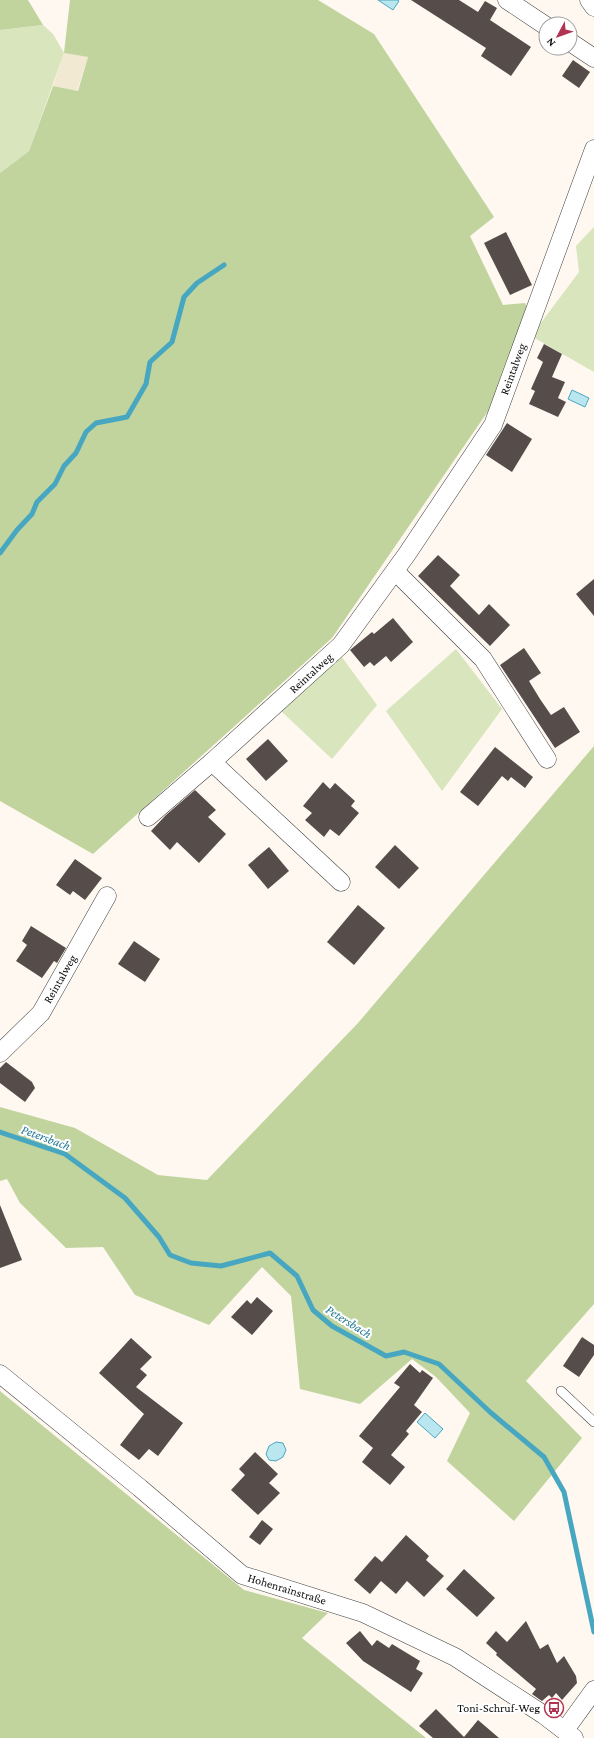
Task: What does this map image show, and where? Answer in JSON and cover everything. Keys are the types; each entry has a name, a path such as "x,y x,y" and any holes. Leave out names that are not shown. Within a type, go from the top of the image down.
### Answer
{"street":[{"path":"507,0 538,21"},
{"path":"589,0 594,7"},
{"path":"578,47 594,58"},
{"name":"Reintalweg","path":"148,817 212,762 341,645 395,570 493,425 594,149"},
{"path":"395,570 483,659 547,759"},
{"path":"212,762 341,882"},
{"name":"Reintalweg","path":"0,1053 40,1013 107,896"},
{"name":"Hohenrainstraße","path":"0,1374 140,1488 242,1575 363,1613 454,1657 566,1735"},
{"path":"566,1735 594,1690"}],"lane":[{"path":"561,1391 594,1422"}],"shaded area":[{"path":"64,53 88,57 77,91 53,86"}],"green space":[{"path":"0,0 28,0 43,25 0,30"},
{"path":"70,0 318,0 374,34 494,217 470,236 503,305 525,303 539,326 495,401 332,638 93,854 0,801 0,173 29,151 53,86 78,91 88,57 64,53"},
{"path":"43,25 53,34 64,53 29,151 0,173 0,30"},
{"path":"594,227 594,372 531,336 579,272 576,246"},
{"path":"456,649 502,709 442,791 386,711"},
{"path":"341,656 377,705 332,759 280,710"},
{"path":"594,746 594,1304 526,1381 582,1438 514,1521 447,1461 470,1413 436,1377 412,1359 360,1404 300,1389 291,1296 262,1267 209,1325 135,1295 103,1247 66,1248 20,1203 7,1179 0,1181 0,1107 75,1128 158,1175 207,1180 358,1023"},
{"path":"0,1391 244,1590 328,1613 302,1638 426,1738 0,1738"}],"water":[{"path":"378,0 398,0 399,1 393,10"},
{"path":"572,390 589,398 585,407 568,399"},
{"path":"425,1413 443,1429 435,1438 417,1422"},
{"path":"276,1442 283,1443 286,1450 283,1457 276,1461 269,1460 266,1454 269,1446"}],"building":[{"path":"411,0 459,0 478,12 485,1 497,8 490,20 531,47 511,76 481,56 486,48"},
{"path":"573,60 590,72 579,88 562,76"},
{"path":"506,232 532,285 510,295 484,243"},
{"path":"544,344 562,354 552,377 565,382 558,398 566,402 558,417 529,404 535,391 531,389 543,362 537,358"},
{"path":"507,423 532,439 512,472 486,455"},
{"path":"438,555 460,575 450,586 479,615 489,604 510,625 490,646 418,576"},
{"path":"594,579 594,616 576,594"},
{"path":"393,618 413,642 391,662 386,656 374,666 370,662 364,667 350,650 372,632 374,634"},
{"path":"524,648 541,673 529,681 540,699 551,715 564,707 580,732 555,748 500,665"},
{"path":"268,739 288,761 266,781 246,759"},
{"path":"495,747 533,777 525,788 511,777 508,781 502,776 478,806 460,792"},
{"path":"323,782 330,789 335,783 355,801 351,806 359,813 339,836 330,829 324,837 305,820 312,813 303,806"},
{"path":"195,790 216,810 208,817 226,834 199,863 177,842 170,850 151,831 166,815"},
{"path":"395,845 419,868 399,889 375,867"},
{"path":"269,847 289,871 268,889 248,865"},
{"path":"75,859 102,878 85,900 73,891 70,895 56,885"},
{"path":"358,905 385,928 354,965 327,942"},
{"path":"31,926 66,948 57,963 54,961 42,978 16,961 27,945 22,941"},
{"path":"134,941 160,959 145,982 118,964"},
{"path":"6,1062 32,1082 35,1088 25,1102 0,1083 0,1068"},
{"path":"0,1205 22,1260 0,1268"},
{"path":"257,1297 273,1311 252,1335 231,1317 247,1300 251,1304"},
{"path":"582,1337 594,1345 594,1355 579,1377 563,1366"},
{"path":"131,1338 152,1357 140,1369 147,1375 136,1387 183,1423 158,1456 149,1449 139,1460 120,1445 144,1414 99,1373"},
{"path":"410,1364 420,1373 422,1370 433,1378 414,1405 422,1412 406,1431 409,1434 391,1455 405,1467 390,1485 362,1462 373,1448 359,1436 400,1387 394,1383"},
{"path":"255,1452 278,1474 269,1483 280,1493 258,1515 231,1490 245,1475 239,1469"},
{"path":"262,1520 273,1529 260,1545 249,1537"},
{"path":"406,1535 429,1556 426,1560 444,1576 424,1597 407,1581 396,1594 381,1581 370,1594 354,1580 375,1556 382,1562"},
{"path":"464,1569 495,1598 477,1617 446,1589"},
{"path":"526,1621 540,1649 548,1644 557,1663 564,1656 576,1676 577,1683 562,1700 556,1693 552,1698 549,1695 542,1701 532,1694 536,1689 496,1655 497,1653 486,1643 496,1631 507,1642"},
{"path":"360,1631 372,1646 377,1640 389,1648 392,1644 420,1661 416,1669 423,1673 411,1692 363,1661 346,1643"},
{"path":"436,1709 464,1737 478,1720 499,1738 433,1738 419,1726"}],"waterway":[{"path":"0,553 17,530 32,514 37,502 55,484 64,466 76,453 86,432 96,423 127,417 146,384 150,362 172,342 184,297 197,283 224,265"},
{"name":"Petersbach","path":"0,1132 65,1154 125,1198 159,1237 170,1255 191,1263 221,1266 270,1253 297,1276 313,1310 332,1326 386,1356 404,1352 439,1364 490,1412 544,1457 564,1492 594,1632"}],"place":[{"name":"Toni-Schruf-Weg","path":"554,1708"}]}
